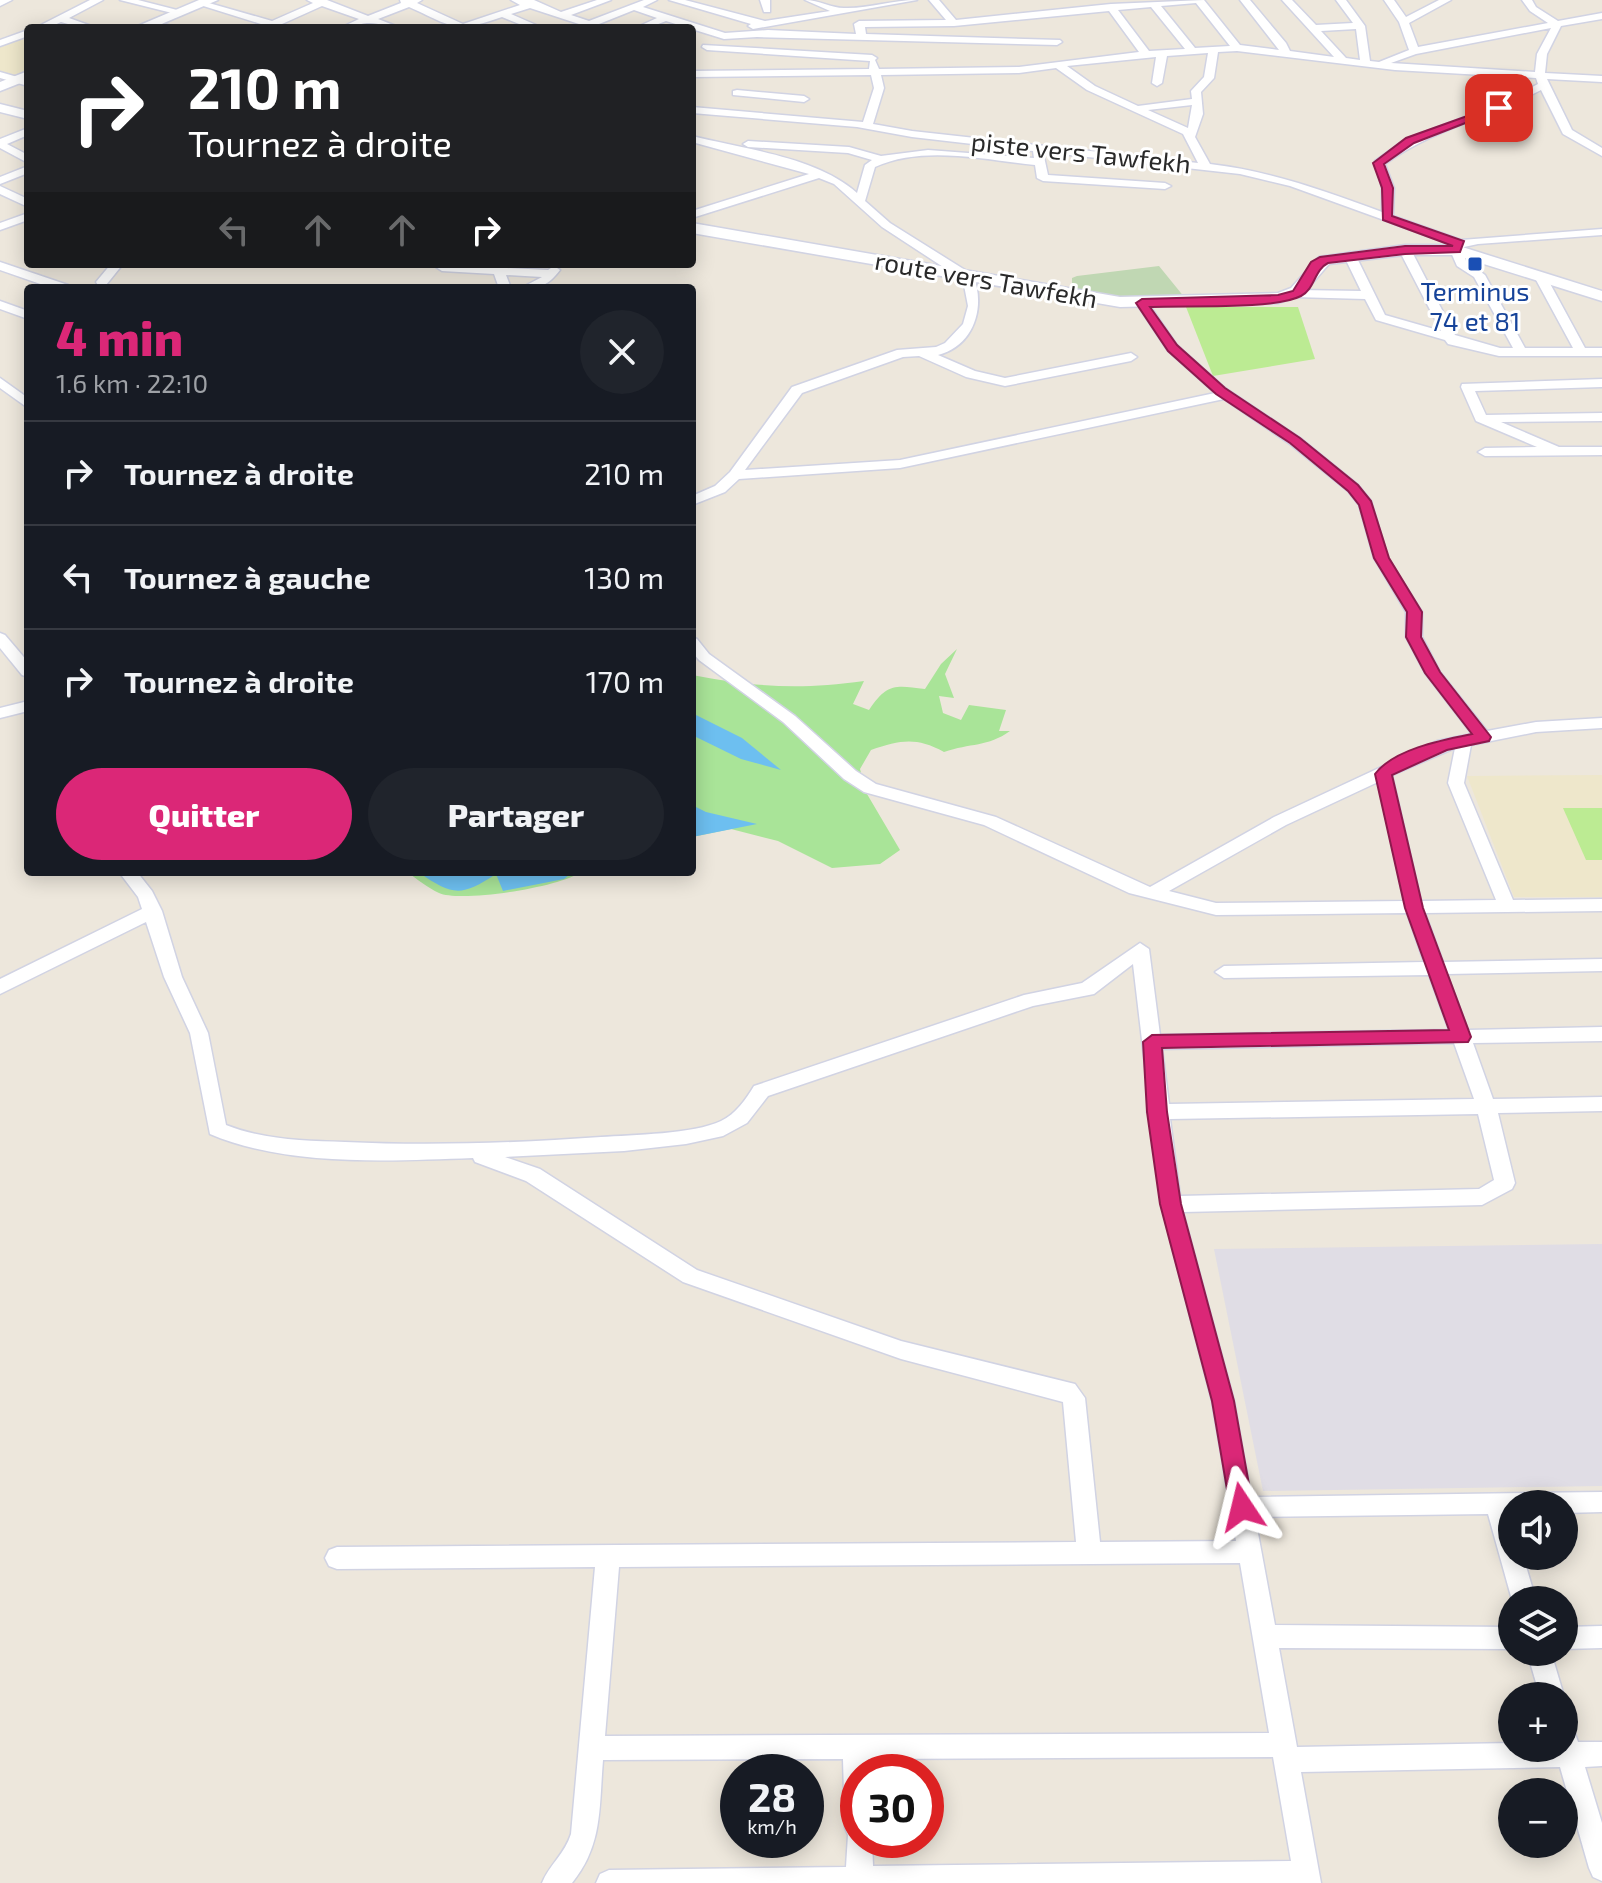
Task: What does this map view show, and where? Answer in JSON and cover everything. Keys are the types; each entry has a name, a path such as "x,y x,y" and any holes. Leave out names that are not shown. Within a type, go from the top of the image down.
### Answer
{"main road":[{"path":"151,24 206,2"},
{"path":"0,87 24,79"}],"street":[{"path":"0,3 7,0"},
{"path":"50,24 98,0"},
{"path":"125,0 180,12"},
{"path":"516,0 582,24"},
{"path":"474,24 544,0"},
{"path":"562,15 606,0"},
{"path":"596,24 652,0"},
{"path":"674,0 764,24"},
{"path":"650,24 706,0"},
{"path":"810,0 845,13"},
{"path":"822,4 841,0"},
{"path":"697,31 718,32 845,13 885,2 912,0"},
{"path":"934,0 954,23"},
{"path":"1085,0 1096,8"},
{"path":"758,34 828,36 862,33 885,24 954,23 1135,2 1154,4 1197,0 1237,48"},
{"path":"1245,0 1273,37 1283,45 1285,53"},
{"path":"1287,0 1331,52 1343,60"},
{"path":"1341,0 1360,26 1365,63"},
{"path":"1389,0 1404,22 1414,51"},
{"path":"1404,22 1446,0"},
{"path":"1527,0 1533,9 1557,25"},
{"path":"273,24 321,1 387,24"},
{"path":"354,24 409,1 454,24"},
{"path":"206,2 264,24"},
{"path":"1036,2 1054,13"},
{"path":"1154,4 1192,51"},
{"path":"634,7 680,24"},
{"path":"1111,7 1146,54"},
{"path":"503,14 528,24"},
{"path":"1378,65 1414,51 1602,16"},
{"path":"63,19 79,24"},
{"path":"885,24 885,38"},
{"path":"1557,25 1552,40 1541,56 1541,80 1562,115 1567,132 1602,153"},
{"path":"1313,28 1360,26"},
{"path":"718,32 732,36 862,33 885,38 1057,42"},
{"path":"862,33 872,58 879,94 867,125"},
{"path":"0,43 24,34"},
{"path":"727,74 738,50 732,36"},
{"path":"828,36 833,56"},
{"path":"1008,41 1019,70"},
{"path":"707,47 872,58"},
{"path":"696,74 1019,70 1146,54 1237,48 1541,80 1602,79"},
{"path":"1191,135 1198,116 1195,102 1197,89 1209,78 1213,50"},
{"path":"1313,55 1331,52"},
{"path":"1157,83 1162,53"},
{"path":"805,75 809,63"},
{"path":"1058,64 1091,88 1191,135 1205,166"},
{"path":"0,75 24,79"},
{"path":"720,115 748,75"},
{"path":"1387,218 1388,188 1379,163 1410,141 1499,108 1541,80"},
{"path":"737,93 804,99"},
{"path":"1140,109 1195,102"},
{"path":"0,108 24,114"},
{"name":"piste vers Tawfekh","path":"696,111 752,118 867,125 912,134 1205,166 1294,184 1458,247"},
{"path":"738,143 752,118"},
{"path":"0,143 24,133"},
{"path":"696,140 849,150 880,159 925,155 1040,162"},
{"path":"696,499 720,489 735,475 797,390 901,353 949,346 969,325 974,306 969,278 886,225 848,187 820,174 708,141"},
{"path":"0,143 24,158"},
{"path":"1037,148 1041,176 1047,179 1165,186"},
{"path":"861,199 870,165 880,159"},
{"path":"0,181 24,171"},
{"path":"696,214 820,174"},
{"path":"0,189 24,202"},
{"path":"1,226 24,217"},
{"name":"route vers Tawfekh","path":"696,229 969,278 1142,303 1278,298 1298,294"},
{"path":"1298,294 1315,265 1350,256 1602,232"},
{"path":"1458,247 1541,278 1602,296"},
{"path":"1458,247 1461,263 1479,275 1521,352"},
{"path":"1405,250 1452,341"},
{"path":"1350,256 1380,317 1452,341 1506,368 1602,383"},
{"path":"1,268 51,284"},
{"path":"102,282 114,268"},
{"path":"527,268 554,269"},
{"path":"538,284 544,282 554,269"},
{"path":"1541,278 1581,352"},
{"path":"1298,294 1370,295"},
{"path":"1142,303 1172,348 1226,395 1295,441 1353,488 1366,504 1381,558 1414,612 1414,637 1433,673 1483,737"},
{"path":"0,305 24,314"},
{"path":"921,352 971,374 1005,382 1131,357"},
{"path":"1558,452 1481,418 1467,387 1506,368 1521,352 1602,352"},
{"path":"0,382 24,400"},
{"path":"735,475 900,464 1226,395"},
{"path":"0,405 24,400"},
{"path":"1481,418 1602,417"},
{"path":"1485,452 1602,451"},
{"path":"0,638 24,667"},
{"path":"696,647 704,657 789,719 850,775 870,788 990,821 1151,894 1216,909 1602,905"},
{"path":"0,713 24,707"},
{"path":"1151,894 1280,821 1443,745 1536,727 1602,723"},
{"path":"1464,741 1456,783 1507,906"},
{"path":"1171,1204 1482,1197 1505,1183 1486,1106 1414,908 1384,774"},
{"path":"131,876 146,895 153,911 173,977 199,1033 217,1129 222,1136 258,1146 461,1151 545,1149 657,1141 724,1128 750,1109 761,1091 1031,1000 1076,994 1097,984 1140,949 1157,1112 1171,1204 1223,1401 1307,1878 609,1883"},
{"path":"0,987 153,911"},
{"path":"1224,972 1602,965"},
{"path":"1152,1042 1602,1034"},
{"path":"1157,1112 1602,1104"},
{"path":"461,1151 533,1175 690,1276 901,1350 1067,1391 1074,1398 1089,1553"},
{"path":"1242,1507 1602,1502"},
{"path":"1496,1503 1520,1586"},
{"path":"337,1558 1249,1552"},
{"path":"555,1883 578,1855 584,1834 608,1556"},
{"path":"1264,1636 1498,1638"},
{"path":"1578,1638 1602,1637"},
{"path":"592,1748 1285,1752 1498,1747"},
{"path":"855,1748 855,1754"},
{"path":"1578,1749 1602,1754"},
{"path":"1571,1762 1602,1868"},
{"path":"859,1858 860,1881"}],"shaded area":[{"path":"24,38 24,74 17,77 0,72 0,45"},
{"path":"1602,775 1602,897 1514,897 1467,776"},
{"path":"1602,1244 1602,1486 1263,1491 1214,1249"}],"green space":[{"path":"1159,266 1185,298 1129,300 1072,292 1072,278 1077,276"},
{"path":"1186,307 1298,307 1315,359 1213,376"},
{"path":"957,649 945,674 954,698 939,696 943,713 961,720 969,705 1006,710 999,731 1010,731 986,742 944,752 917,742 891,744 871,750 860,769 867,794 900,850 880,864 832,868 778,841 731,829 696,836 696,676 778,686 864,681 853,704 869,710 881,695 892,688 925,689 941,664"},
{"path":"1563,808 1602,808 1602,860 1586,860"},
{"path":"413,876 574,876 533,888 488,895 451,896"}],"water":[{"path":"696,715 742,738 781,770 741,759 696,737"},
{"path":"696,807 706,812 757,824 696,836"},
{"path":"424,876 493,876 465,890 440,886"},
{"path":"497,876 568,876 564,879 503,891"}],"place":[{"name":"Terminus 74 et 81","path":"1475,264"}],"route":[{"path":"1242,1507 1223,1401 1171,1204 1157,1112 1152,1042 1461,1037 1414,908 1384,774 1391,767 1443,745 1483,737 1433,673 1414,637 1414,612 1381,558 1366,504 1353,488 1295,441 1220,391 1172,348 1142,303 1291,296 1298,294 1305,286 1315,265 1325,260 1405,250 1456,250 1460,244 1387,218 1388,188 1379,163 1393,150 1410,141 1499,108"}]}
